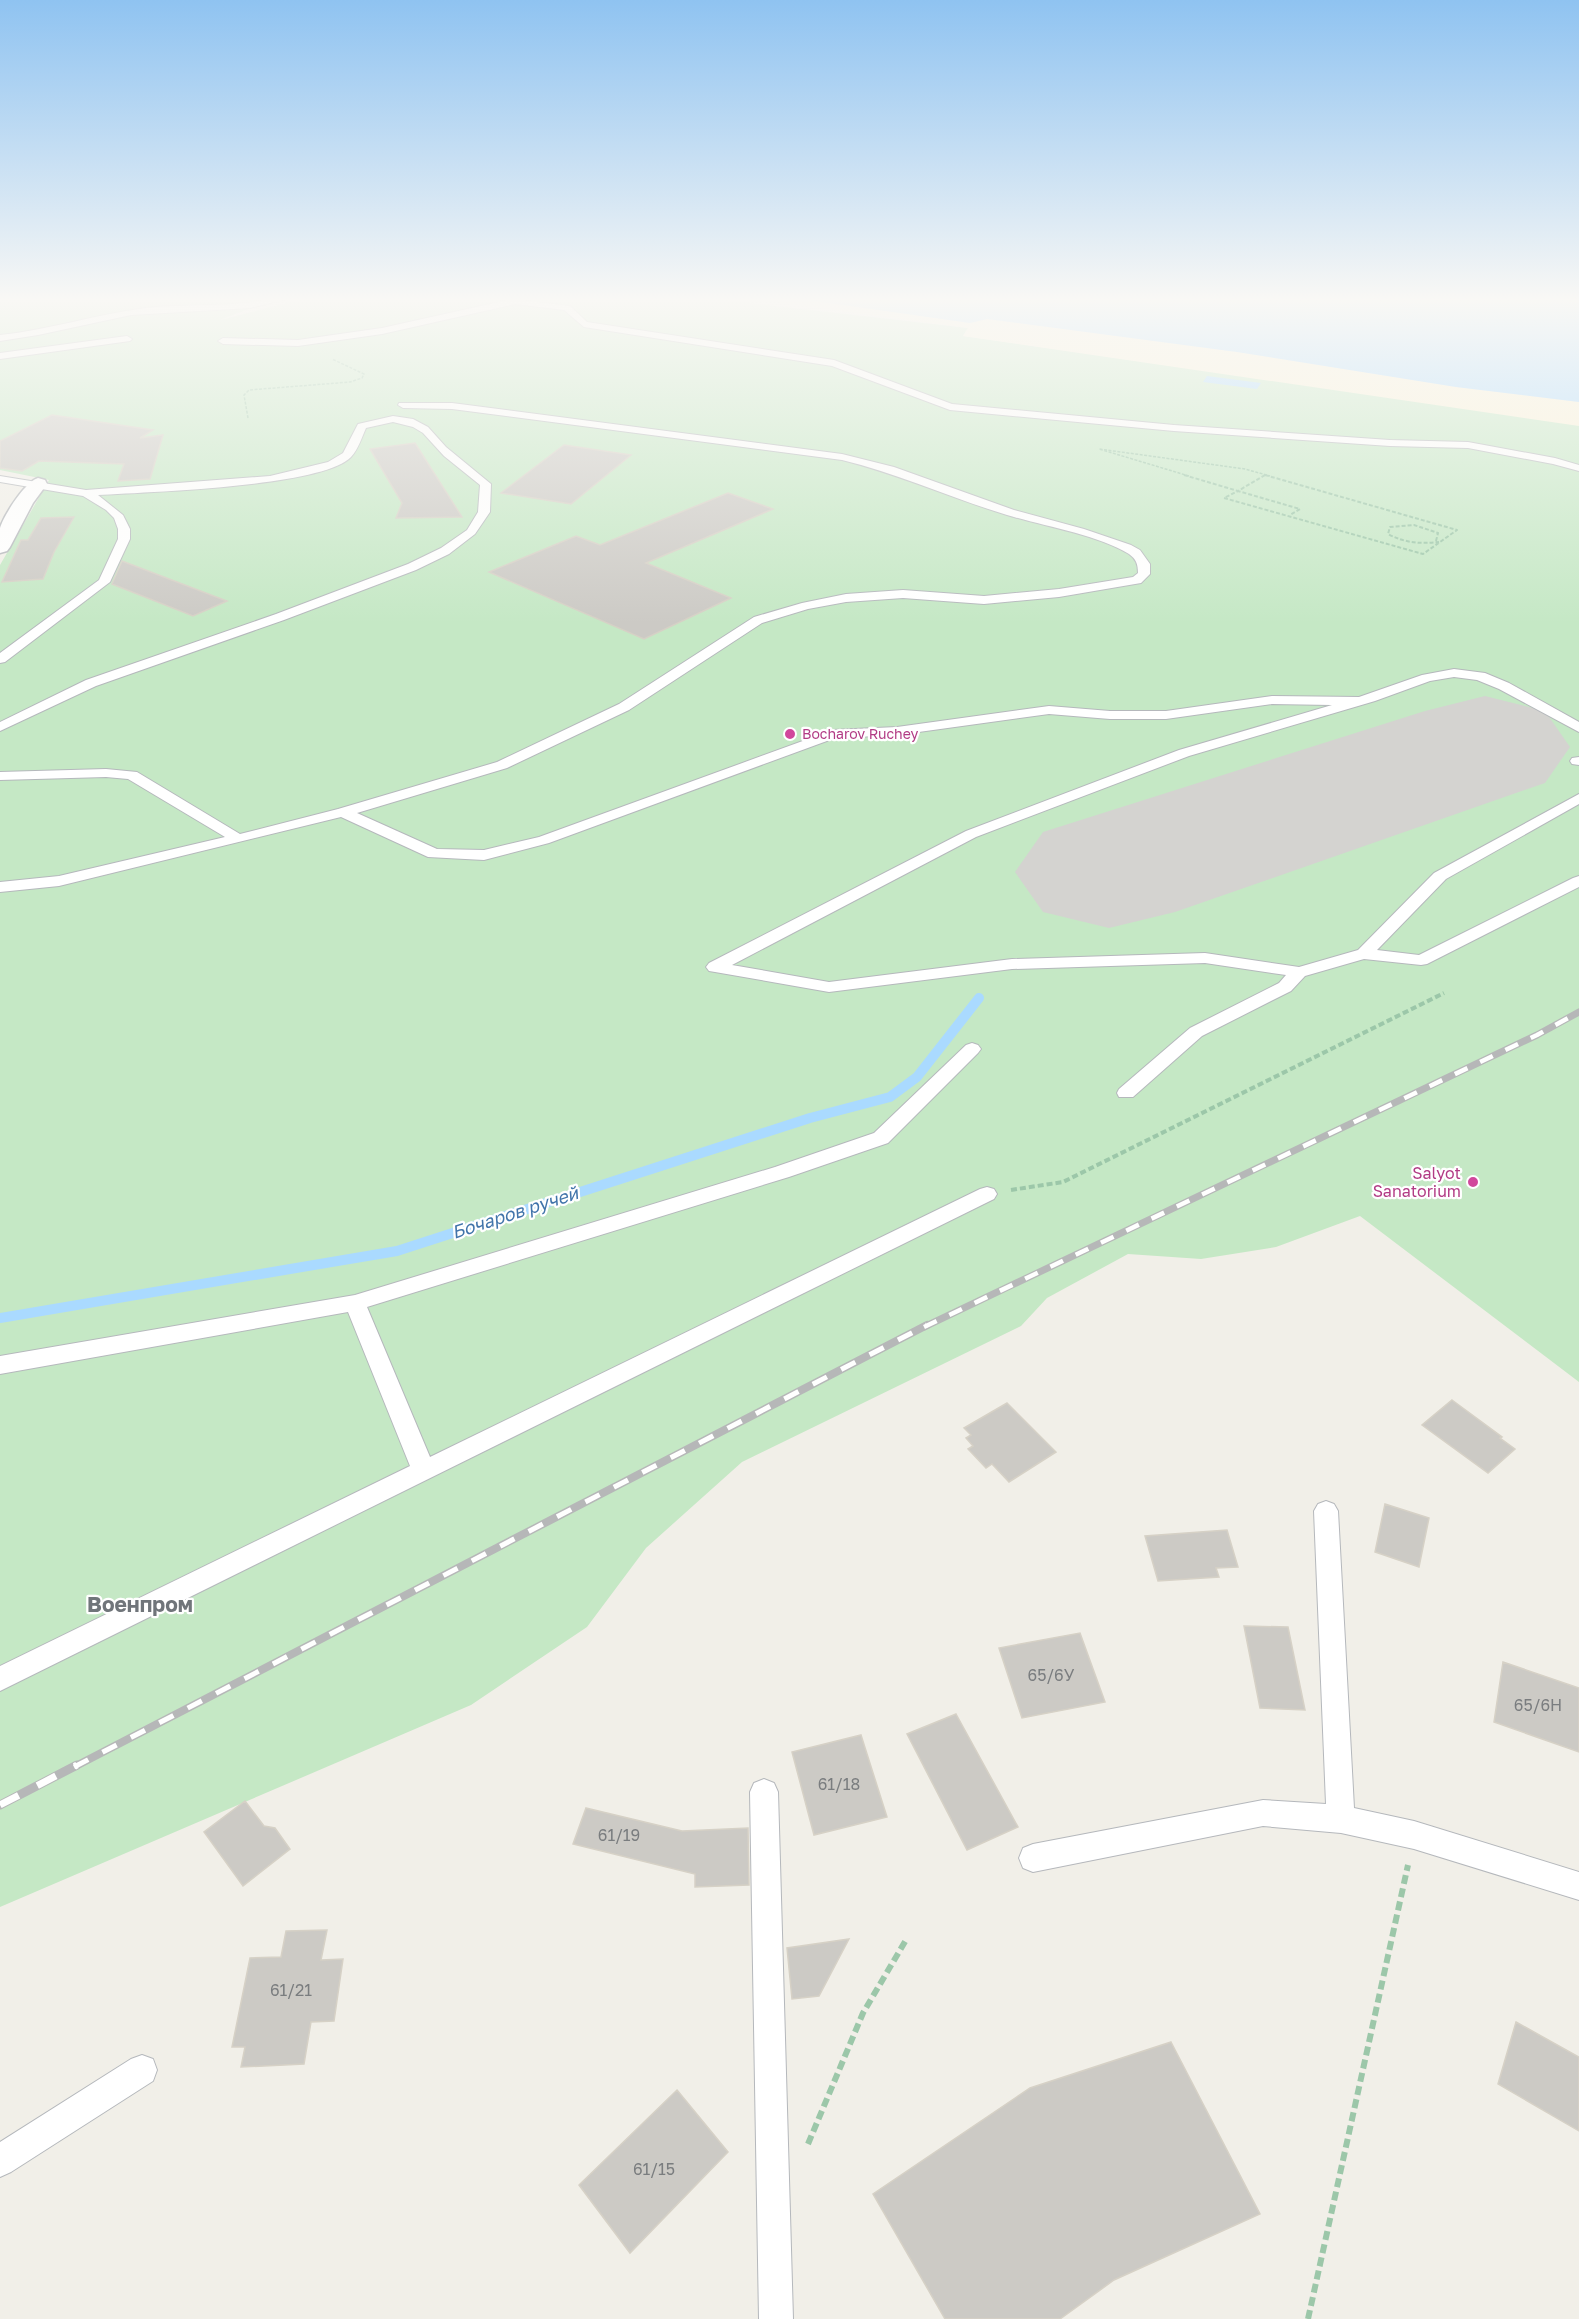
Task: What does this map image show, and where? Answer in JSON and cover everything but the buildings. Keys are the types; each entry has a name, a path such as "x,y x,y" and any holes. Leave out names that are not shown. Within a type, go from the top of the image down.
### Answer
{"street":[{"path":"2,541 24,501 38,484"}],"lane":[{"path":"0,887 59,881 238,839 343,812 502,765 624,706 758,620 846,598 903,594 984,600 1059,593 1137,580 1144,574 1144,564 1136,553 1127,548 1080,531 1010,512 890,469 842,457 462,407"},
{"path":"952,407 1174,429 1390,443 1468,445 1555,460 1579,468"},
{"path":"0,479 86,493 270,479 332,464 347,455 362,426 386,418 403,419 424,429 442,449 486,484 484,512 471,532 445,550 412,567 280,617 91,682 0,727"},
{"path":"0,659 104,582 123,539 124,529 119,518 110,508 86,493"},
{"path":"1579,728 1504,686 1480,676 1454,673 1427,678 1359,701 1184,753 971,834 715,967 829,987 1012,964 1194,958 1299,972 1364,954 1421,960 1579,881"},
{"path":"343,812 434,854 484,855 544,840 833,734 897,731 1049,710 1110,716 1166,715 1272,699 1359,701"},
{"path":"0,776 106,773 132,775 163,791 238,839"},
{"path":"1364,954 1440,876 1579,798"},
{"path":"1126,1093 1196,1032 1285,987 1299,972"},
{"path":"0,1365 355,1303 782,1172 881,1138 972,1049"},
{"path":"0,1679 987,1194"},
{"path":"355,1303 424,1471"},
{"path":"1326,1511 1341,1819"},
{"path":"764,1792 776,2319"},
{"path":"1033,1858 1263,1813 1341,1819 1414,1835 1579,1886"},
{"path":"0,2161 142,2070"}],"path":[{"path":"246,407 248,418"},
{"path":"1265,475 1238,491 1224,498 1423,554 1457,530 1245,469 1099,449 1238,491 1300,508 1289,516"},
{"path":"1436,541 1438,533 1425,526 1405,524 1390,527 1388,534 1401,541 1421,544 1440,542"},
{"path":"987,1194 1063,1182 1444,993"},
{"path":"1308,2319 1414,1835"},
{"path":"805,2151 863,2013 906,1940"}],"green space":[{"name":"Bocharov Ruchey","path":"0,407 1462,407 1579,424 1579,1382 1360,1216 1276,1247 1201,1259 1128,1254 1047,1298 1021,1326 742,1462 646,1548 587,1627 471,1705 0,1907 0,565 49,480 0,470"}],"sand":[{"path":"1450,407 1579,407 1579,426"}],"waterway":[{"name":"Бочаров ручей","path":"0,1318 397,1251 810,1118 890,1097 917,1077 979,998"}],"runway":[{"path":"1109,872 1485,747"}],"railway":[{"path":"924,1327 1537,1035 1579,1012"},
{"path":"74,1767 927,1325"},
{"path":"0,1805 77,1765"}],"place":[{"name":"Bocharov Ruchey","path":"790,734"},
{"name":"Salyot Sanatorium","path":"1473,1182"}],"district":[{"name":"Военпром","path":"140,1605"}]}
